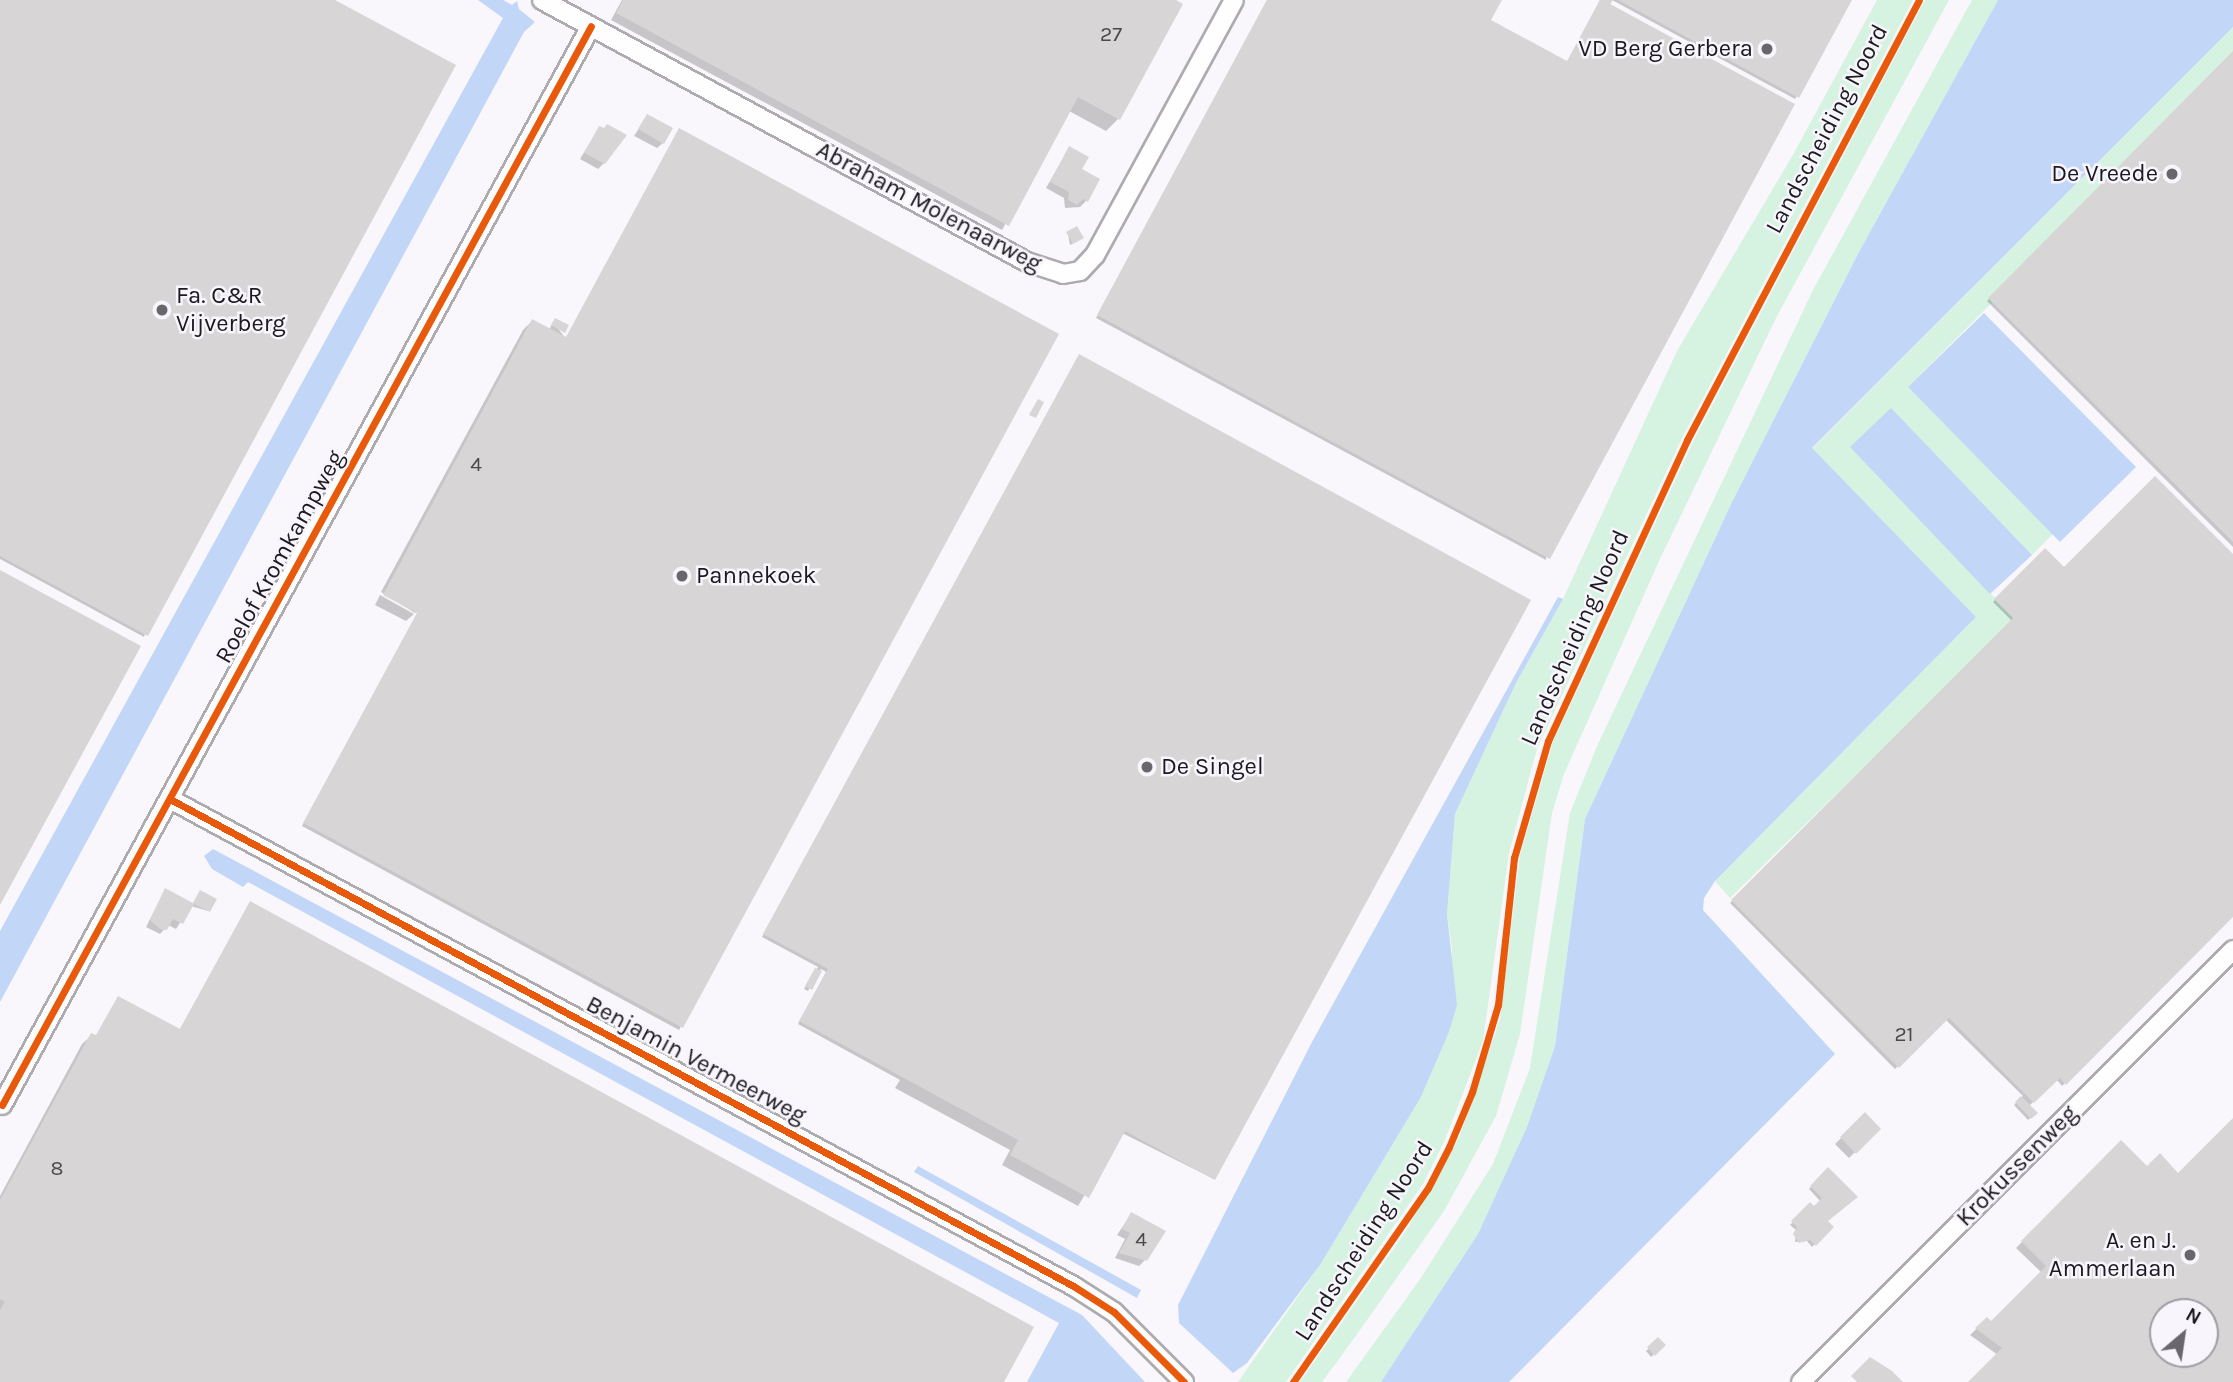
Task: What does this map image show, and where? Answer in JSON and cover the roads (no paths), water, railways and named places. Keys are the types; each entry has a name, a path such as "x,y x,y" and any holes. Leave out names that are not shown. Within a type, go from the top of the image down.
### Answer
{"street":[{"name":"Abraham Molenaarweg","path":"542,0 1027,262 1063,274 1080,271 1095,256 1234,0"},
{"name":"Roelof Kromkampweg","path":"2,1105 591,26"},
{"name":"Benjamin Vermeerweg","path":"170,799 1074,1287 1114,1312 1184,1382"},
{"name":"Krokussenweg","path":"1801,1382 2233,950"}],"water":[{"path":"478,0 503,0 512,5 517,1 519,9 535,22 524,32 0,1002 0,931 503,18"},
{"path":"1998,0 2233,0 2233,27 1812,448 1976,617 1715,881 1704,898 1703,910 1835,1054 1509,1382 1381,1382 1478,1234 1527,1127 1555,1046 1585,819 1732,502 1860,250"},
{"path":"1984,313 2136,467 2060,542 1908,387"},
{"path":"1891,408 2032,555 1990,594 1850,447"},
{"path":"1558,597 1563,599 1516,683 1455,814 1447,914 1457,1005 1449,1032 1421,1097 1320,1265 1247,1363 1233,1373 1179,1323 1178,1305 1312,1042"},
{"path":"213,849 1082,1315 1145,1382 1027,1382 1059,1323 248,882 243,887 212,869 204,856"},
{"path":"918,1166 1141,1290 1137,1298 914,1172"}],"place":[{"name":"VD Berg Gerbera","path":"1767,49"},
{"name":"De Vreede","path":"2172,174"},
{"name":"Fa. C&R Vijverberg","path":"162,310"},
{"name":"Pannekoek","path":"682,576"},
{"name":"De Singel","path":"1147,767"},
{"name":"A. en J. Ammerlaan","path":"2190,1255"}]}
